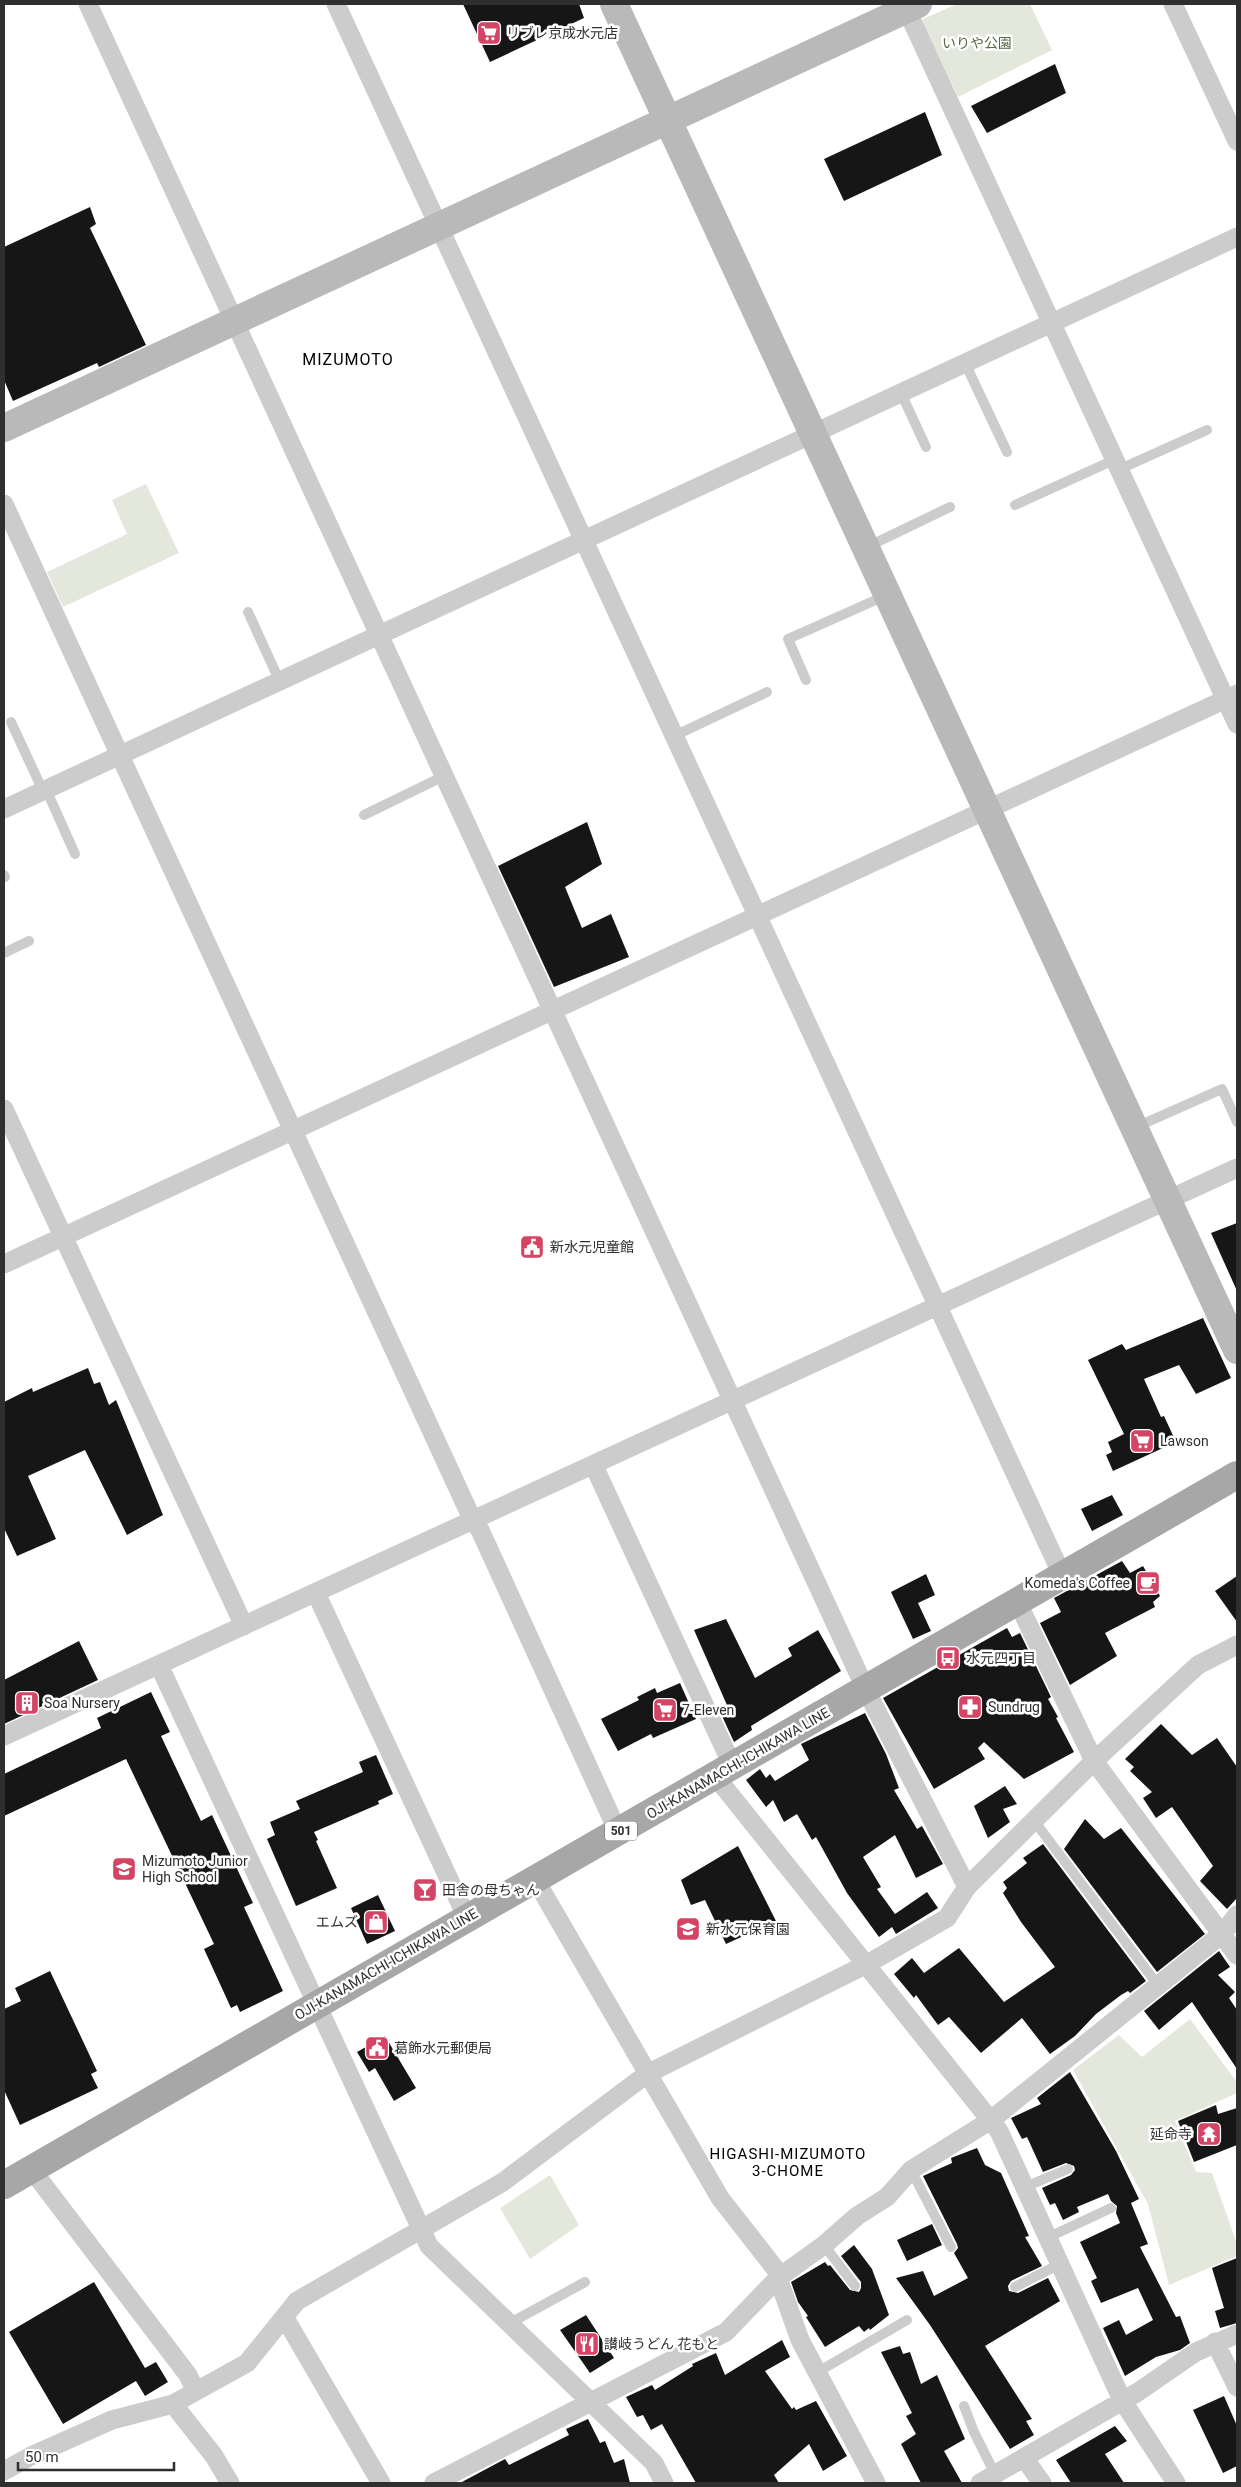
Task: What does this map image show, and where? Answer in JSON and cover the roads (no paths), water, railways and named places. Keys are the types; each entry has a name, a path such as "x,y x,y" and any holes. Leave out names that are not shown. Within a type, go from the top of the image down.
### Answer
{"main road":[{"name":"OJI-KANAMACHI-ICHIKAWA LINE","path":"4,2185 1237,1475"}],"street":[{"path":"88,4 866,1690 967,1887"},
{"path":"336,4 1062,1575"},
{"path":"614,4 1237,1350"},
{"path":"1174,4 1237,141"},
{"path":"4,428 439,227 910,5 1051,323 1232,697 1237,724"},
{"path":"4,809 1237,238"},
{"path":"4,504 292,1132 472,1521 480,1530 618,1832"},
{"path":"4,1264 1232,697"},
{"path":"4,1108 244,1626"},
{"path":"4,1736 594,1466 1237,1168"},
{"path":"594,1466 724,1772 867,1964 999,2131 1122,2400 1176,2483"},
{"path":"316,1593 467,1918"},
{"path":"1017,1601 1094,1761 1237,1955"},
{"path":"4,2471 31,2456 112,2420 173,2404 195,2390 247,2363 297,2301 503,2182 647,2074 867,1964 947,1918 967,1887 1035,1822 1094,1761 1198,1665 1237,1646"},
{"path":"159,1665 429,2246 654,2463 664,2483"},
{"path":"535,1879 720,2198 779,2277 800,2340 876,2483"},
{"path":"434,2483 726,2332 779,2277 824,2245 857,2216 887,2197 911,2170 991,2120 1157,1984 1222,1934 1237,1915"},
{"path":"32,2170 188,2375 195,2390"},
{"path":"285,2318 381,2483"},
{"path":"988,2478 1138,2392 1196,2352 1215,2342 1237,2334"},
{"path":"1215,2342 1237,2387"},
{"path":"173,2404 214,2456 230,2483"},
{"path":"1024,2458 1042,2483"}],"lane":[{"path":"965,363 1007,452"},
{"path":"901,393 926,447"},
{"path":"1015,505 1207,430"},
{"path":"866,547 950,507"},
{"path":"806,680 788,639 888,594"},
{"path":"248,612 280,682"},
{"path":"674,736 766,692"},
{"path":"11,722 75,854"},
{"path":"364,815 444,776"},
{"path":"4,953 29,941"},
{"path":"1134,1128 1222,1089 1237,1122"},
{"path":"1035,1822 1157,1984"},
{"path":"911,2170 951,2247"},
{"path":"1025,2187 1068,2170"},
{"path":"1049,2237 1111,2208"},
{"path":"824,2245 855,2286"},
{"path":"1015,2287 1060,2264"},
{"path":"510,2323 585,2282"},
{"path":"816,2373 907,2320"},
{"path":"964,2406 988,2478"}],"place":[{"name":"リブレ京成水元店","path":"489,33"},
{"name":"新水元児童館","path":"532,1247"},
{"name":"Lawson","path":"1142,1441"},
{"name":"Komeda's Coffee","path":"1148,1583"},
{"name":"水元四丁目","path":"948,1658"},
{"name":"Soa Nursery","path":"27,1703"},
{"name":"Sundrug","path":"970,1707"},
{"name":"7-Eleven","path":"665,1710"},
{"name":"Mizumoto Junior High School","path":"124,1869"},
{"name":"田舎の母ちゃん","path":"425,1890"},
{"name":"エムズ","path":"376,1922"},
{"name":"新水元保育園","path":"688,1929"},
{"name":"葛飾水元郵便局","path":"377,2048"},
{"name":"延命寺","path":"1209,2134"},
{"name":"讃岐うどん 花もと","path":"587,2344"}],"district":[{"name":"MIZUMOTO","path":"348,359"},
{"name":"HIGASHI-MIZUMOTO 3-CHOME","path":"788,2162"}],"park label":[{"name":"いりや公園","path":"977,43"}]}
